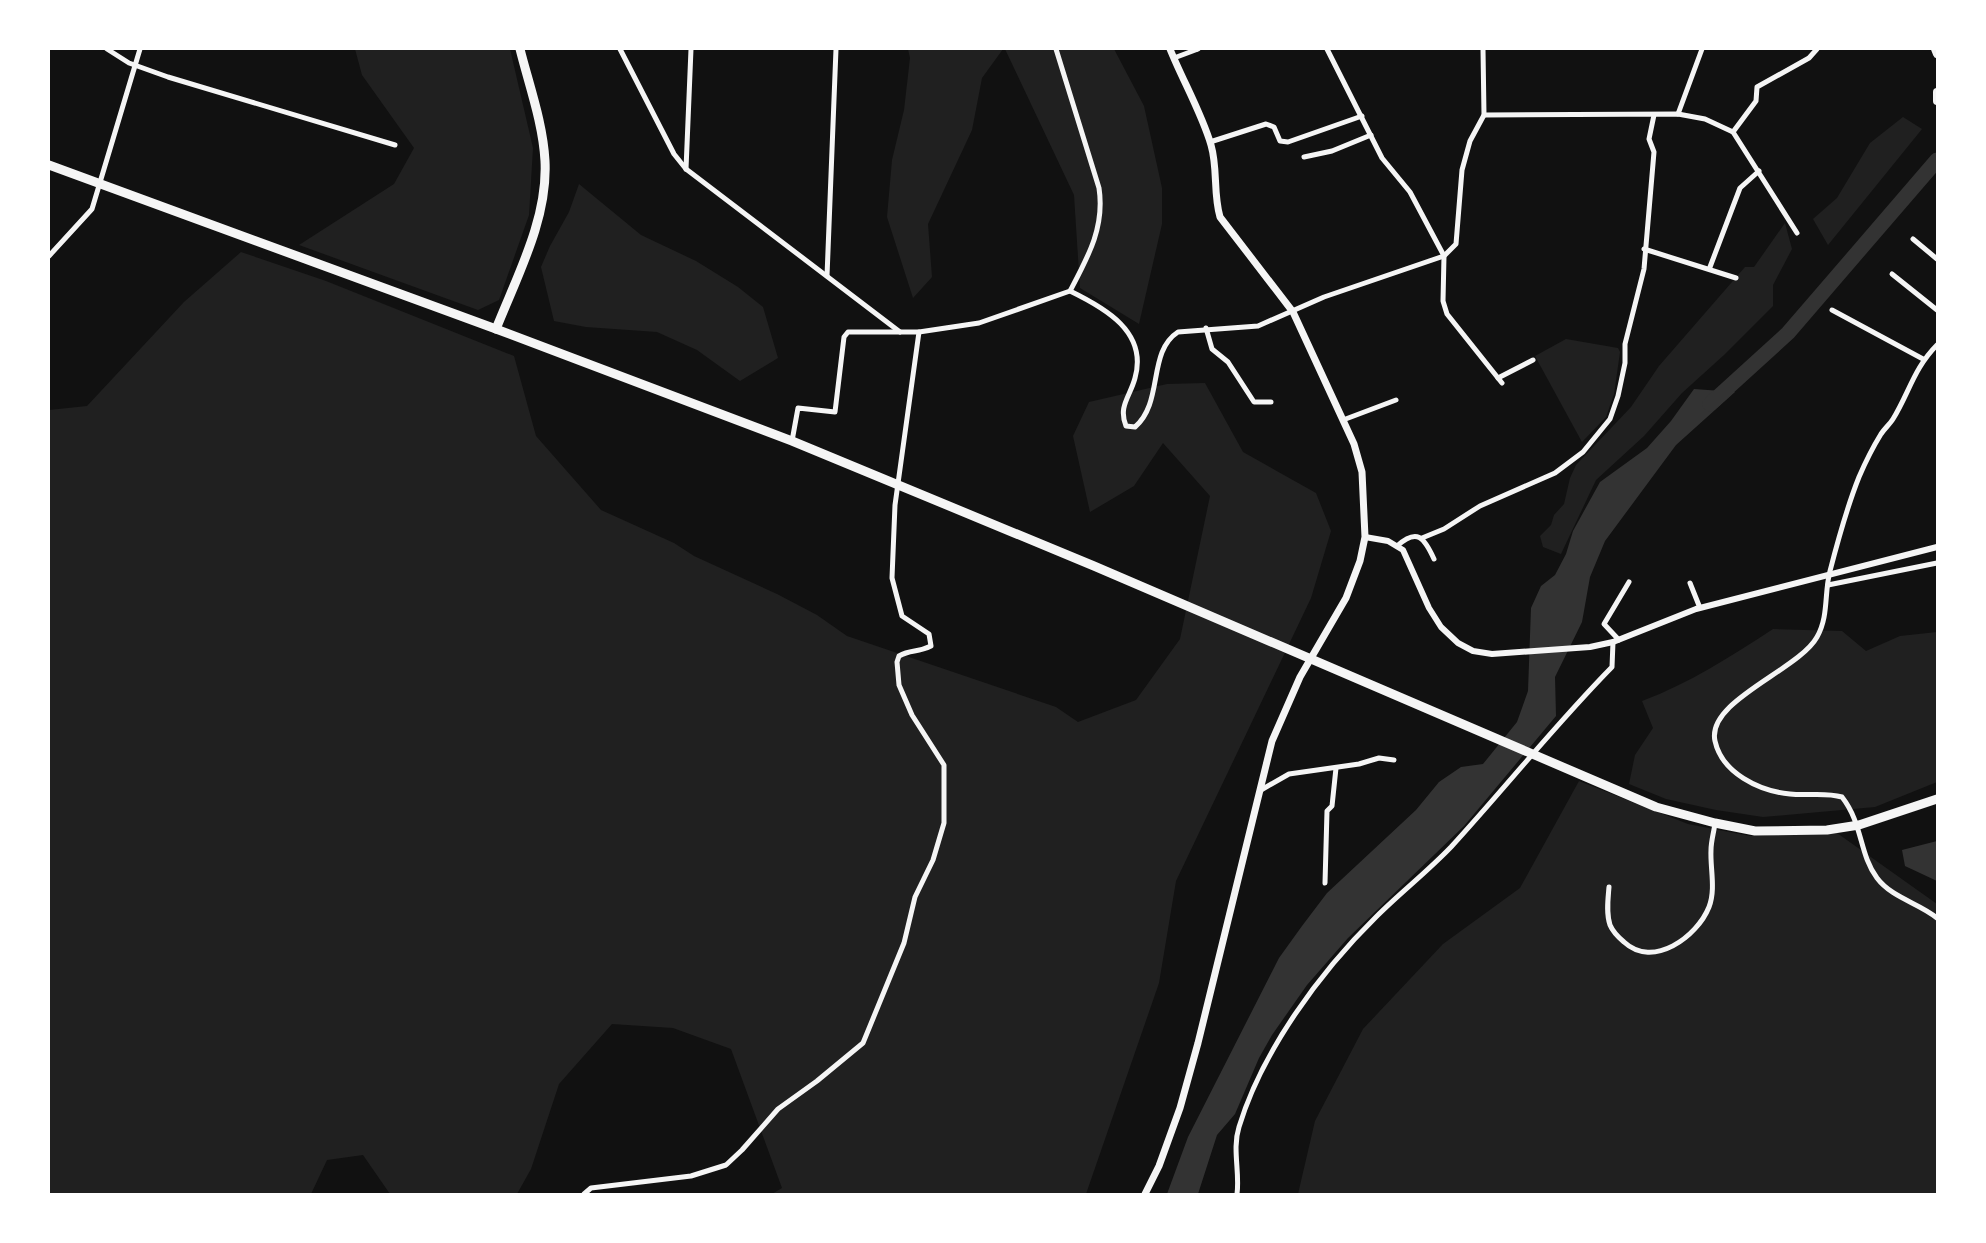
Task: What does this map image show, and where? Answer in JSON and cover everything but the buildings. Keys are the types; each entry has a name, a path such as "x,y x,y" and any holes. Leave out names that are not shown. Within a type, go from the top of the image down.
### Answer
{"highway":[{"path":"496,329 541,212 545,183 543,140 520,49"},
{"path":"49,165 496,329 792,441 899,484 1656,807 1715,823 1755,831 1827,830 1859,825 1937,799"}],"main road":[{"path":"1145,1194 1159,1166 1182,1099 1272,741 1300,677 1346,598 1360,561 1365,537 1362,472 1354,444 1293,312 1220,217 1215,194 1216,168 1210,142 1170,49"},
{"path":"1935,49 1937,54"},
{"path":"1937,92 1937,101"}],"street":[{"path":"107,49 134,65 395,144"},
{"path":"49,256 92,209 140,49"},
{"path":"620,49 674,154 686,169 901,332"},
{"path":"686,169 691,49"},
{"path":"827,276 836,49"},
{"path":"792,441 798,408 836,412 844,338 848,332 918,332 979,323 1070,291 1092,248 1098,229 1101,206 1099,188 1056,49"},
{"path":"1174,58 1198,49"},
{"path":"1327,49 1382,158 1410,192 1444,256 1443,301 1447,314 1502,383"},
{"path":"1070,291 1095,303 1113,315 1127,329 1136,350 1135,379 1123,405 1122,416 1126,426 1135,427 1145,418 1151,400 1162,349 1168,339 1178,332 1206,328 1258,326 1293,312 1324,296 1444,256 1456,244 1462,170 1470,141 1484,115 1483,49"},
{"path":"1678,114 1702,49"},
{"path":"1733,132 1756,101 1757,87 1809,58 1817,49"},
{"path":"1484,115 1678,114 1705,120 1733,132 1797,232"},
{"path":"1396,546 1407,537 1415,536 1422,538 1444,530 1480,506 1555,473 1583,452 1610,419 1618,396 1625,362 1625,344 1644,270 1644,249 1654,152 1648,139 1654,115"},
{"path":"1210,142 1266,124 1274,128 1280,141 1284,142 1362,116"},
{"path":"1304,157 1332,150 1371,135"},
{"path":"1710,268 1740,188 1759,171"},
{"path":"1913,239 1937,259"},
{"path":"1644,249 1710,268 1736,278"},
{"path":"1892,274 1937,310"},
{"path":"1832,310 1923,359"},
{"path":"1206,328 1212,349 1228,362 1254,402 1271,402"},
{"path":"584,1194 591,1188 691,1176 726,1165 742,1150 778,1109 817,1081 863,1043 904,943 915,897 933,860 944,822 944,765 912,715 899,685 897,662 899,656 908,651 919,652 930,646 929,634 902,616 892,578 894,522 918,332"},
{"path":"1937,345 1923,359 1893,419 1882,433 1859,477 1829,574 1824,619 1818,637 1808,650 1790,665 1737,700 1723,713 1716,726 1714,739 1728,766 1741,777 1779,792 1832,794 1842,797 1859,825 1867,858 1878,880 1902,898 1929,911 1937,918"},
{"path":"1498,378 1533,360"},
{"path":"1343,420 1396,400"},
{"path":"1365,537 1388,541 1403,550 1429,608 1441,627 1458,643 1473,651 1492,654 1590,647 1616,641 1700,608 1937,547"},
{"path":"1422,538 1434,559"},
{"path":"1828,585 1937,563"},
{"path":"1237,1194 1236,1144 1238,1127 1267,1056 1334,963 1376,916 1414,885 1445,854 1501,793 1571,709 1612,667 1616,641 1604,624 1629,582"},
{"path":"1690,583 1700,608"},
{"path":"1261,790 1289,774 1359,764 1378,758 1394,760"},
{"path":"1325,882 1327,811 1332,806 1336,768"},
{"path":"1609,886 1608,907 1610,924 1615,934 1635,950 1650,953 1674,945 1688,936 1710,906 1713,888 1711,849 1715,823"}],"shaded area":[{"path":"355,49 510,49 533,148 529,215 499,300 478,310 299,245 394,184 414,148 362,75"},
{"path":"908,49 1003,49 982,78 972,130 928,224 932,277 913,298 887,217 892,160 904,110 910,58"},
{"path":"1005,49 1114,49 1144,106 1162,188 1162,224 1139,324 1080,288 1074,195"},
{"path":"1903,117 1922,129 1828,245 1813,219 1837,198 1870,143"},
{"path":"579,184 641,235 696,261 738,287 763,307 778,358 740,381 697,350 657,332 586,327 554,321 541,267 550,246 569,212"},
{"path":"1785,223 1792,249 1773,285 1773,306 1724,355 1682,393 1644,436 1596,480 1561,554 1543,547 1540,536 1551,525 1554,515 1564,504 1570,478 1576,465 1631,407 1659,366 1745,267 1754,267"},
{"path":"241,252 326,281 514,356 536,436 601,510 674,543 694,556 777,594 817,615 847,636 1056,707 1078,722 1136,700 1180,639 1210,496 1163,443 1134,486 1090,512 1073,436 1089,402 1167,384 1205,383 1243,452 1316,493 1331,531 1311,598 1176,881 1159,983 1086,1194 772,1194 782,1188 731,1049 673,1028 612,1024 559,1084 531,1169 517,1194 390,1194 363,1155 327,1160 311,1194 49,1194 49,410 87,406 184,302"},
{"path":"1566,339 1618,348 1620,352 1614,394 1606,417 1582,442 1535,356"},
{"path":"1694,389 1735,392 1676,445 1605,541 1590,577 1582,622 1555,677 1556,716 1464,826 1348,938 1307,985 1272,1035 1259,1058 1235,1114 1217,1135 1198,1194 1167,1194 1188,1137 1279,958 1327,893 1416,810 1439,782 1461,767 1483,764 1517,722 1528,691 1531,608 1541,586 1555,575 1566,554 1573,531 1600,482 1647,448 1671,421"},
{"path":"1773,629 1842,631 1866,651 1900,636 1937,632 1937,782 1875,807 1763,817 1716,810 1666,799 1629,784 1635,755 1653,728 1642,701 1693,678"},
{"path":"1579,781 1688,824 1750,836 1837,833 1937,904 1937,1194 1298,1194 1315,1121 1363,1029 1443,944 1520,888"},
{"path":"1937,841 1937,881 1905,866 1902,850"}],"waterway":[{"path":"1710,404 1788,333 1937,160"}]}
